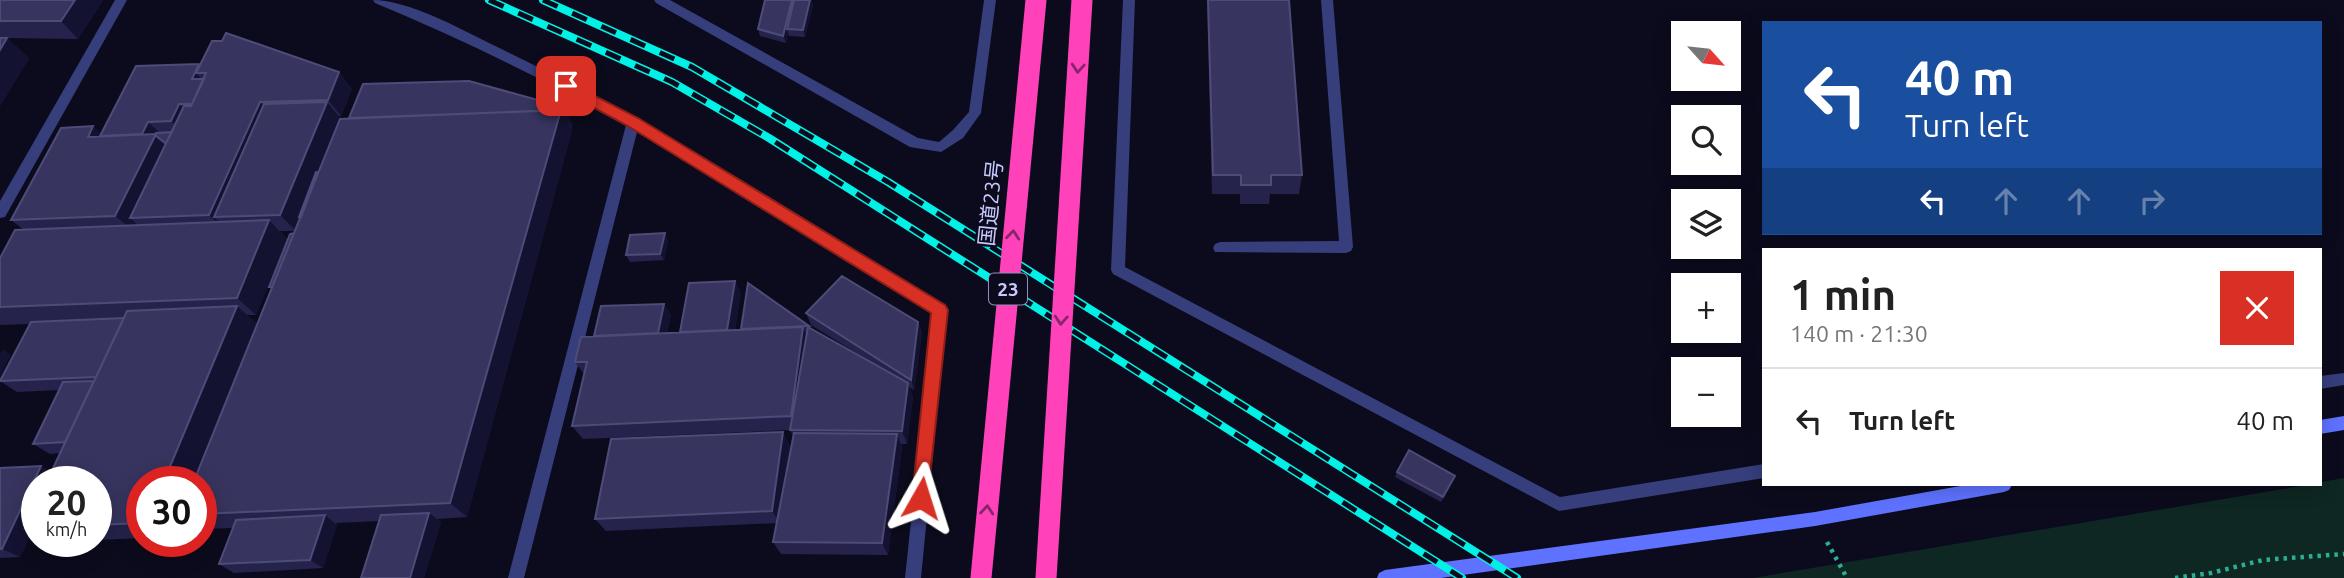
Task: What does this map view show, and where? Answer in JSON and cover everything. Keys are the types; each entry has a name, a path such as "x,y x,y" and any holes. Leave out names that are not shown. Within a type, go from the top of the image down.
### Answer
{"highway":[{"name":"国道23号","path":"981,578 1036,0"},
{"path":"1045,578 1082,0"}],"street":[{"path":"0,212 121,0"},
{"path":"379,0 499,51 633,122 940,310 913,578"},
{"path":"660,0 915,143 941,147 958,134 975,113 990,0"},
{"path":"1129,0 1118,270 1559,504 1762,471"},
{"path":"1220,248 1346,247 1327,0"},
{"path":"516,578 633,122"},
{"path":"2322,383 2344,379"},
{"path":"2322,427 2344,423"},
{"path":"1385,578 1815,519 1998,486"}],"path":[{"path":"1815,519 1847,578"},
{"path":"2175,578 2211,573 2263,560 2344,554"}],"green space":[{"path":"2344,478 2344,578 1753,578 2301,486 2322,486 2322,482"}],"building":[{"path":"0,0 75,0 61,21 0,21"},
{"path":"765,0 792,0 783,36 758,29"},
{"path":"794,0 810,0 803,30 787,29"},
{"path":"1208,0 1289,0 1302,175 1271,175 1271,185 1241,185 1241,175 1213,175"},
{"path":"226,33 339,72 328,100 260,102 209,215 130,218 184,106 191,106 206,73 196,73 212,41 222,41"},
{"path":"0,38 7,38 0,50"},
{"path":"199,64 192,79 204,79 192,104 179,104 171,121 148,122 142,134 100,136 136,66"},
{"path":"469,81 563,107 561,112 349,118 363,84"},
{"path":"327,102 280,215 214,217 264,104"},
{"path":"561,110 450,503 217,513 217,466 200,466 340,119"},
{"path":"93,126 88,137 156,134 115,216 11,220 61,128"},
{"path":"172,132 166,143 155,135 156,133"},
{"path":"316,172 318,172 299,217"},
{"path":"269,220 237,298 0,307 0,258 15,230"},
{"path":"294,233 272,287 269,287 290,234"},
{"path":"665,233 660,254 626,255 630,235"},
{"path":"842,276 918,322 911,380 806,313"},
{"path":"735,281 727,330 680,332 689,283"},
{"path":"748,283 809,326 741,329"},
{"path":"664,304 658,333 594,336 601,306"},
{"path":"237,306 170,466 126,466 126,524 112,524 112,466 54,466 127,311"},
{"path":"124,318 96,377 0,381 31,322"},
{"path":"803,327 791,416 572,426 587,362 575,362 581,337"},
{"path":"808,327 908,383 902,431 790,430"},
{"path":"94,381 65,442 33,444 63,382"},
{"path":"783,432 772,511 595,519 611,439"},
{"path":"794,433 897,434 882,543 773,542"},
{"path":"1409,450 1455,476 1443,497 1397,472"},
{"path":"21,467 21,509 2,549 0,549 0,468"},
{"path":"429,513 410,578 361,578 381,515"},
{"path":"325,515 310,560 219,564 236,520"}],"railway":[{"path":"489,0 672,82 769,138 1462,578"},
{"path":"543,0 692,67 888,182 1517,578"}],"route":[{"path":"566,86 633,122 940,310 921,498"}]}
